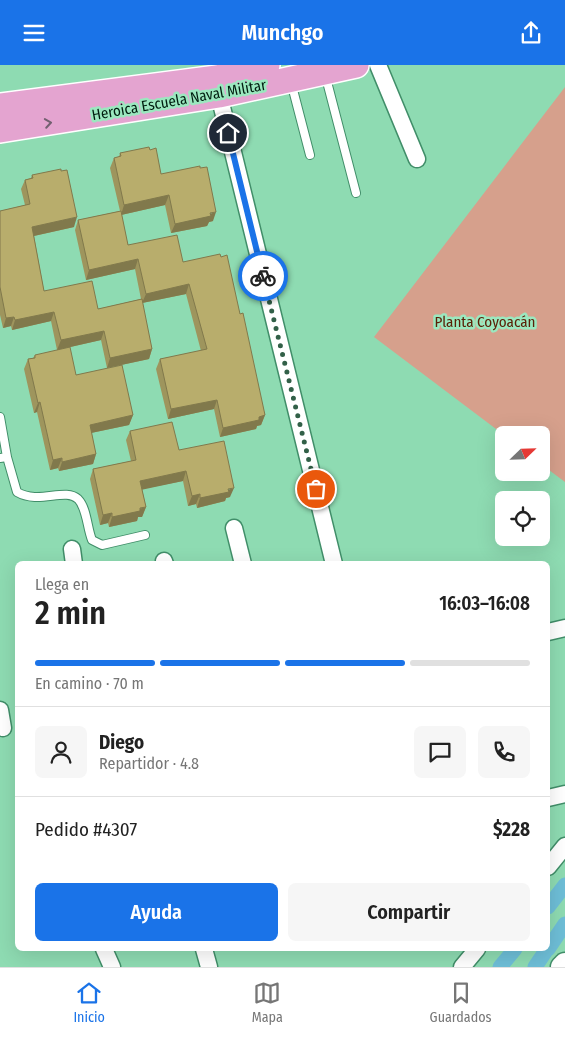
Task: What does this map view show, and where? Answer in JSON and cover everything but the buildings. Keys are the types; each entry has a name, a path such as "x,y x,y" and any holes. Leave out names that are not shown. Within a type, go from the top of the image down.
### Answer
{"main road":[{"name":"Heroica Escuela Naval Militar","path":"0,106 218,78 267,65"},
{"name":"Heroica Escuela Naval Militar","path":"0,130 219,95 356,65"}],"street":[{"name":"Heroica Escuela Naval Militar","path":"0,96 218,65"},
{"path":"378,65 417,159"},
{"path":"219,95 333,561"},
{"path":"234,528 242,561"},
{"path":"550,632 565,628"},
{"path":"0,710 7,728"},
{"path":"550,798 565,794"},
{"path":"550,865 565,846"},
{"path":"105,951 112,967"},
{"path":"206,951 209,967"},
{"path":"462,967 476,951"},
{"path":"562,967 565,964"}],"lane":[{"path":"324,72 356,193"},
{"path":"291,80 310,155"},
{"path":"0,417 4,458 17,492 35,499 59,495 70,495 77,499 82,507 92,540 102,545 145,535"}],"green space":[{"name":"Planta Coyoacán","path":"565,87 565,482 550,471 550,426 495,426 495,428 374,337"}],"waterway":[{"path":"550,904 565,885"},
{"path":"550,946 565,924"},
{"path":"500,967 513,951"},
{"path":"535,967 546,951"}],"way so far":[{"path":"263,276 316,489"}],"route":[{"path":"228,133 263,276"}]}
